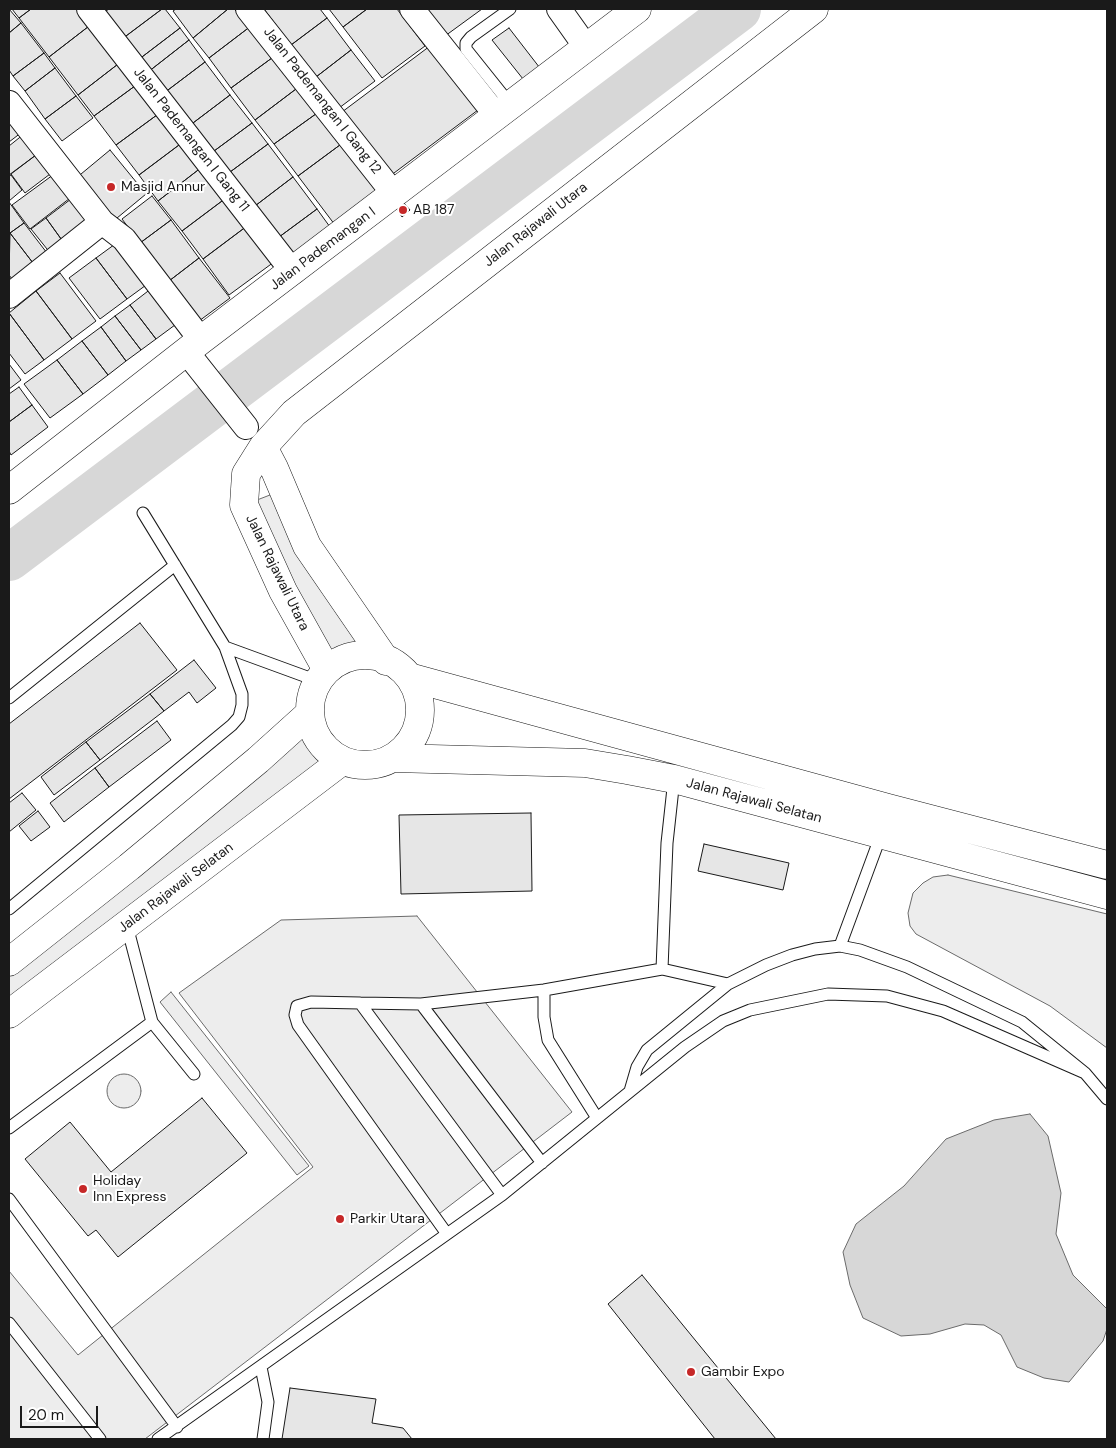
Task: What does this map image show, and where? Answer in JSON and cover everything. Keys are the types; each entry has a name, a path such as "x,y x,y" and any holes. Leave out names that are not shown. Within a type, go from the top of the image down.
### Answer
{"main road":[{"name":"Jalan Pademangan I","path":"9,490 198,355 293,272 637,9"},
{"name":"Jalan Rajawali Utara","path":"322,676 244,505 250,431 294,413 814,9"},
{"path":"250,431 283,490 307,546 386,661"},
{"path":"244,505 283,490"},
{"path":"353,657 368,657 398,666 409,677 418,693 421,712 417,730 408,746 393,758 372,764 342,761 326,750 314,734 309,714 311,694 322,676 353,657"},
{"name":"Jalan Rajawali Selatan","path":"409,677 888,808 1107,865"},
{"path":"9,962 137,861 258,760 309,714"},
{"name":"Jalan Rajawali Selatan","path":"393,758 585,763 674,779 1107,895"},
{"name":"Jalan Rajawali Selatan","path":"9,1014 342,761"},
{"path":"881,834 888,808"}],"street":[{"name":"Jalan Pademangan I Gang 11","path":"89,9 293,272"},
{"name":"Jalan Pademangan I Gang 12","path":"248,9 394,194"},
{"path":"412,9 503,110"},
{"path":"558,9 586,47"},
{"path":"9,103 102,222 124,239 198,355 250,431"},
{"path":"9,294 102,222"}],"lane":[{"path":"503,110 466,49 466,43 471,37 510,9"},
{"path":"9,909 232,725 239,717 242,694 224,647 143,512"},
{"path":"9,698 175,565"},
{"path":"224,647 322,676"},
{"path":"662,969 666,843 674,779"},
{"path":"840,946 881,834"},
{"path":"127,926 152,1022 194,1074"},
{"path":"630,1091 637,1067 647,1050 728,984 766,964 792,955 815,949 840,946 860,950 907,967 1022,1022 1085,1074 1107,1099"},
{"path":"447,1234 298,1025 295,1015 297,1006 311,1002 422,1004 544,990 662,969 728,984"},
{"path":"544,990 544,1017 548,1040 597,1118"},
{"path":"158,1439 502,1195 685,1047 723,1021 750,1010 828,994 887,996 942,1011 1085,1074"},
{"path":"360,1003 502,1195"},
{"path":"422,1004 542,1163"},
{"path":"9,1128 152,1022"},
{"path":"9,1199 177,1427"},
{"path":"9,1323 100,1439"},
{"path":"262,1367 268,1402 264,1439"}],"shaded area":[{"path":"283,490 386,661 353,657 327,670 244,505"},
{"path":"312,716 318,736 332,752 9,1014 9,959"},
{"path":"948,875 1107,914 1107,1048 1050,1006 916,934 910,926 908,913 913,893 923,883 933,877"},
{"name":"Parkir Utara","path":"417,916 572,1112 145,1439 9,1439 9,1271 78,1355 313,1167 179,993 281,920"},
{"path":"171,992 309,1166 297,1175 160,1002"},
{"path":"124,1074 131,1075 136,1079 140,1084 140,1098 136,1103 131,1107 124,1108 117,1107 112,1103 108,1098 107,1091 108,1084 112,1079 117,1075"},
{"path":"1030,1114 1048,1136 1061,1193 1056,1234 1073,1275 1107,1309 1107,1329 1103,1341 1069,1382 1044,1378 1017,1367 1001,1335 984,1325 965,1324 930,1334 901,1336 863,1318 850,1285 843,1252 856,1224 904,1186 946,1139 994,1120"}],"building":[{"path":"9,9 21,23 9,33"},
{"path":"12,9 31,9 19,18"},
{"path":"31,9 82,9 93,23 49,57 19,18"},
{"path":"109,9 162,9 122,39 103,13"},
{"path":"162,9 165,9 180,28 138,60 122,39"},
{"path":"176,9 228,9 193,38 173,11"},
{"path":"228,9 234,9 251,26 209,58 193,38"},
{"path":"264,9 320,9 327,18 291,45"},
{"path":"329,9 367,9 343,27"},
{"path":"367,9 397,9 425,46 382,78 343,27"},
{"path":"424,9 482,9 445,36"},
{"path":"327,18 351,50 316,77 291,45"},
{"path":"21,23 44,53 13,76 9,70 9,33"},
{"path":"93,23 122,61 78,95 49,57"},
{"path":"251,26 276,55 231,88 209,58"},
{"path":"180,28 189,40 148,72 138,60"},
{"path":"509,28 543,72 527,84 492,40"},
{"path":"189,40 205,62 164,93 148,72"},
{"path":"434,43 482,107 390,176 342,112"},
{"path":"351,50 375,81 339,108 316,77"},
{"path":"44,53 55,68 25,91 13,76"},
{"path":"276,55 300,86 255,120 231,88"},
{"path":"122,61 139,83 94,116 78,95"},
{"path":"205,62 230,95 189,126 164,93"},
{"path":"55,68 76,96 45,119 25,91"},
{"path":"139,83 161,112 116,145 94,116"},
{"path":"300,86 320,111 274,144 255,120"},
{"path":"230,95 252,123 210,154 189,126"},
{"path":"76,96 93,118 62,141 45,119"},
{"path":"320,111 348,139 298,176 274,144"},
{"path":"161,112 183,142 139,175 116,145"},
{"path":"9,120 26,129 9,142"},
{"path":"252,123 268,144 226,175 210,154"},
{"path":"29,130 44,149 9,175 9,146"},
{"path":"348,139 385,187 335,225 298,176"},
{"path":"183,142 202,167 158,201 139,175"},
{"path":"268,144 293,177 251,209 226,175"},
{"name":"Masjid Annur","path":"110,150 146,194 111,223 75,179"},
{"path":"40,152 54,171 25,193 11,174"},
{"path":"202,167 226,198 182,231 158,201"},
{"path":"57,172 74,195 30,229 12,205"},
{"path":"11,175 22,190 9,201 9,176"},
{"path":"293,177 317,209 275,240 251,209"},
{"path":"152,196 171,220 140,243 122,219"},
{"path":"226,198 247,226 203,259 182,231"},
{"path":"71,199 90,224 64,243 46,218"},
{"path":"9,202 24,223 10,233 9,231"},
{"name":"AB 187","path":"404,203 410,210 402,217 397,209"},
{"path":"317,209 330,227 289,258 275,240"},
{"path":"46,218 64,243 51,254 31,229"},
{"path":"171,220 199,258 169,281 140,243"},
{"path":"24,223 47,253 33,263 10,233"},
{"path":"247,226 274,262 229,295 203,259"},
{"path":"10,233 33,263 12,279 9,275"},
{"path":"122,239 153,280 127,299 96,258"},
{"path":"96,258 127,299 100,319 69,278"},
{"path":"199,258 230,298 199,321 169,281"},
{"path":"60,273 96,321 72,339 36,291"},
{"path":"152,288 179,322 156,339 130,305"},
{"path":"36,291 72,339 44,360 9,313"},
{"path":"130,305 156,339 141,350 115,316"},
{"path":"9,313 44,360 25,374 9,353"},
{"path":"115,316 141,350 126,361 101,327"},
{"path":"101,327 126,361 108,375 82,341"},
{"path":"82,341 108,375 83,394 57,360"},
{"path":"57,360 83,394 50,418 24,384"},
{"path":"9,364 21,380 9,389"},
{"path":"19,387 32,405 9,422 9,394"},
{"path":"32,405 48,427 11,455 9,451 9,422"},
{"path":"140,623 177,670 9,799 9,724"},
{"path":"194,660 216,688 197,703 189,692 164,711 150,694"},
{"path":"150,694 164,711 100,760 86,742"},
{"path":"157,721 171,740 109,787 95,768"},
{"path":"86,742 100,760 54,795 41,777"},
{"path":"95,768 109,787 64,822 50,803"},
{"path":"22,793 36,810 9,832 9,803"},
{"path":"38,811 50,827 31,841 19,826"},
{"path":"531,813 532,891 401,894 399,815"},
{"path":"704,844 789,863 783,890 698,871"},
{"path":"202,1098 247,1153 118,1257 96,1230 88,1236 25,1159 70,1122 111,1172"},
{"name":"Gambir Expo","path":"642,1275 776,1439 715,1439 608,1304"},
{"path":"290,1388 376,1399 372,1423 403,1428 412,1439 282,1439"}],"waterway":[{"path":"9,558 738,9"}],"place":[{"name":"Masjid Annur","path":"111,187"},
{"name":"AB 187","path":"403,210"},
{"name":"Holiday Inn Express","path":"83,1189"},
{"name":"Parkir Utara","path":"340,1219"},
{"name":"Gambir Expo","path":"691,1372"}]}
